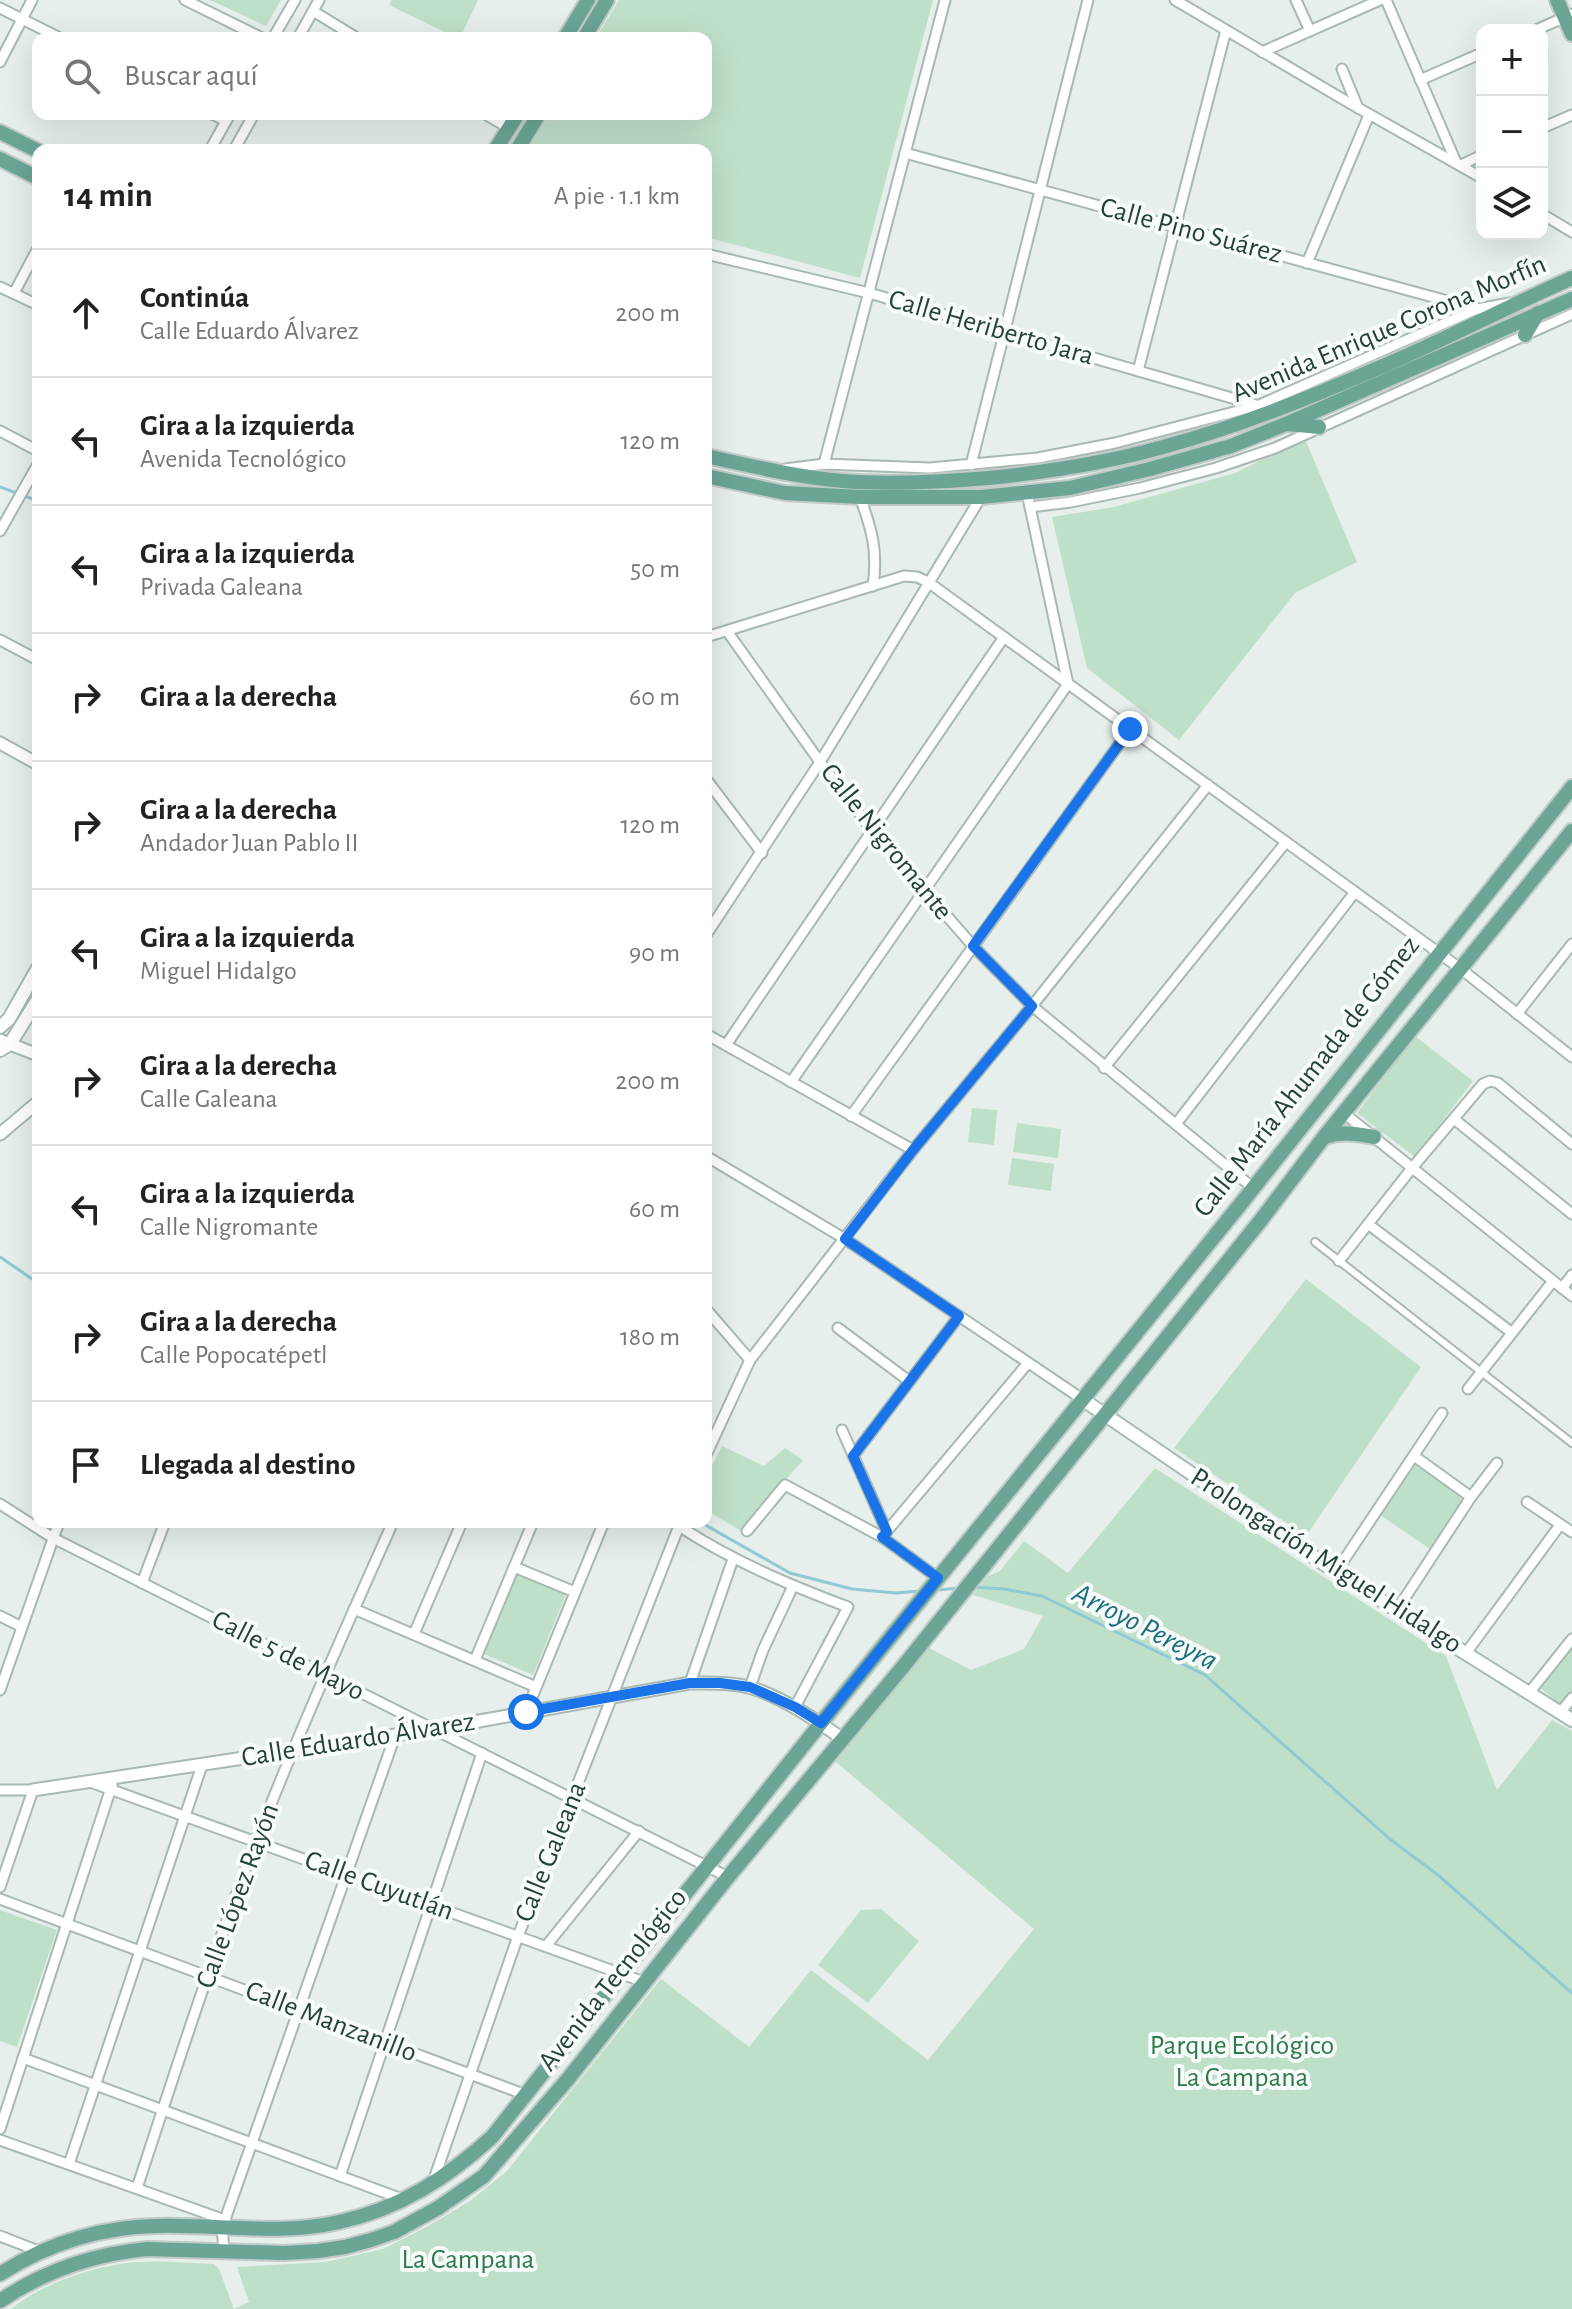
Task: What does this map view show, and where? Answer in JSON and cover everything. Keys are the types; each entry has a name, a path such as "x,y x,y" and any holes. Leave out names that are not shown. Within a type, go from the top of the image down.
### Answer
{"main road":[{"path":"569,32 588,0"},
{"path":"588,32 607,0"},
{"path":"1557,0 1568,16 1572,34"},
{"path":"499,144 514,120"},
{"path":"521,144 535,120"},
{"path":"0,132 32,148"},
{"path":"0,159 32,175"},
{"name":"Avenida Enrique Corona Morfín","path":"712,457 772,471 844,481 938,483 1041,472 1162,448 1274,411 1392,363 1572,278"},
{"name":"Avenida Enrique Corona Morfín","path":"712,477 785,493 1029,500 1231,446 1572,299"},
{"path":"1525,335 1538,313"},
{"path":"1286,424 1319,427"},
{"name":"Calle María Ahumada de Gómez","path":"1082,1399 1572,787"},
{"name":"Calle María Ahumada de Gómez","path":"1104,1415 1324,1137 1571,834"},
{"path":"0,1027 9,1019 32,979"},
{"path":"3,1044 32,1007"},
{"path":"1324,1137 1347,1133 1374,1137"},
{"path":"1239,1206 1261,1220"},
{"name":"Prolongación Miguel Hidalgo","path":"1082,1399 1336,1572 1572,1720"},
{"name":"Avenida Tecnológico","path":"0,2274 41,2252 109,2229 223,2224 290,2229 336,2223 372,2214 404,2200 463,2163 492,2137 1082,1399"},
{"name":"Avenida Tecnológico","path":"0,2301 41,2277 102,2255 147,2249 284,2253 345,2247 394,2232 438,2208 484,2176 568,2079 1104,1415"}],"street":[{"path":"0,62 32,0"},
{"path":"185,0 250,32"},
{"path":"276,32 295,0"},
{"path":"301,32 319,0"},
{"path":"824,464 945,0"},
{"path":"971,465 1088,0"},
{"path":"1175,0 1476,174"},
{"path":"1296,0 1310,31"},
{"path":"1262,52 1383,0 1458,163"},
{"path":"0,8 48,32"},
{"path":"313,11 347,32"},
{"path":"1548,25 1568,16"},
{"path":"1138,371 1226,30"},
{"path":"1420,80 1476,56"},
{"path":"1342,69 1358,108"},
{"path":"1307,263 1369,115"},
{"path":"1548,125 1572,115"},
{"path":"213,144 227,120"},
{"path":"237,144 251,120"},
{"path":"495,120 509,128"},
{"name":"Calle Pino Suárez","path":"905,153 1477,309"},
{"path":"1458,163 1476,157"},
{"path":"1548,218 1572,232"},
{"name":"Calle Heriberto Jara","path":"712,255 869,293 1274,411"},
{"path":"14,293 32,259"},
{"path":"0,287 32,302"},
{"path":"772,471 824,464 919,468 971,465 1038,458 1115,443 1257,406 1477,309 1521,302"},
{"path":"791,1082 1068,684 1029,500 1071,502 1140,488 1216,468 1275,448 1572,314"},
{"path":"0,431 32,448"},
{"path":"0,531 32,475"},
{"path":"860,497 875,546 873,586"},
{"path":"712,926 820,762 981,497"},
{"path":"712,635 904,576 928,582 1461,969 1572,1057"},
{"name":"Calle Nigromante","path":"727,631 872,830 973,946 1032,1006 1252,1187"},
{"path":"726,1045 1004,637"},
{"path":"0,640 32,657"},
{"path":"851,1116 1130,729"},
{"path":"0,743 32,761"},
{"path":"712,1442 750,1360 913,1150 1208,785"},
{"path":"712,789 762,853"},
{"path":"1104,1068 1286,842"},
{"path":"1176,1124 1355,892"},
{"path":"1517,1014 1572,944"},
{"path":"712,1037 913,1150"},
{"path":"3,1044 32,1053"},
{"path":"1339,1261 1483,1084 1490,1081 1498,1083 1572,1144"},
{"path":"0,1134 32,1107"},
{"path":"1345,1114 1572,1296"},
{"path":"1454,1119 1572,1214"},
{"path":"712,1160 845,1239 1082,1399"},
{"path":"1368,1224 1511,1332"},
{"path":"1315,1242 1572,1443"},
{"path":"1468,1389 1511,1332 1557,1284 1572,1275"},
{"path":"712,1316 750,1360"},
{"path":"853,1456 959,1316"},
{"path":"838,1328 909,1381"},
{"path":"884,1535 1028,1363"},
{"path":"1336,1572 1442,1413"},
{"path":"842,1430 884,1535"},
{"path":"1414,1456 1471,1497"},
{"path":"1397,1610 1497,1463"},
{"path":"747,1531 785,1485 884,1535 936,1580"},
{"path":"1527,1502 1572,1532"},
{"name":"Calle 5 de Mayo","path":"0,1504 32,1525"},
{"path":"1466,1653 1560,1525"},
{"name":"Calle 5 de Mayo","path":"37,1528 728,1877"},
{"path":"0,1690 57,1528"},
{"path":"142,1583 163,1528"},
{"name":"Calle López Rayón","path":"137,2188 207,1976 256,1842 390,1528"},
{"path":"414,1634 459,1528"},
{"path":"475,1660 530,1528"},
{"path":"526,1712 602,1528"},
{"name":"Calle Galeana","path":"432,2185 518,1936 675,1528"},
{"path":"685,1528 733,1559 848,1607 795,1707"},
{"path":"690,1683 733,1559"},
{"path":"514,1567 575,1592"},
{"path":"750,1687 763,1650 793,1586"},
{"path":"354,1609 536,1687"},
{"path":"0,1616 22,1627"},
{"path":"1529,1693 1572,1639"},
{"name":"Calle Eduardo Álvarez","path":"0,1790 33,1790 90,1782 113,1784 202,1765 395,1736 690,1683 750,1687 795,1707 844,1740"},
{"path":"1560,1713 1572,1698"},
{"path":"224,2250 223,2224 395,1736"},
{"path":"340,2176 482,1753"},
{"path":"69,2164 202,1765"},
{"path":"0,2129 113,1784"},
{"name":"Calle Cuyutlán","path":"113,1784 185,1816 644,1982"},
{"path":"0,1887 33,1790"},
{"path":"546,1946 639,1831"},
{"name":"Calle Manzanillo","path":"0,1899 526,2095"},
{"path":"23,2058 404,2200"},
{"path":"0,2140 182,2204 223,2224"},
{"path":"177,2226 182,2204"},
{"path":"0,2236 41,2252"}],"green space":[{"path":"210,0 281,0 266,26"},
{"path":"392,0 478,0 463,32 445,32 389,5"},
{"path":"619,0 933,0 860,278 712,239 712,144 532,144 546,120 712,120 712,32 600,32"},
{"path":"1305,439 1357,562 1295,593 1179,740 1087,668 1052,517 1114,507 1235,473"},
{"path":"1415,1036 1473,1081 1415,1157 1357,1113"},
{"path":"972,1108 997,1110 994,1145 968,1142"},
{"path":"1017,1123 1061,1129 1058,1158 1013,1152"},
{"path":"1012,1158 1054,1164 1051,1191 1008,1185"},
{"path":"1306,1279 1421,1367 1306,1536 1174,1448"},
{"path":"722,1446 764,1466 785,1448 803,1460 741,1531 712,1514 712,1465"},
{"path":"1414,1464 1465,1498 1430,1549 1380,1515"},
{"name":"Parque Ecológico La Campana","path":"1155,1468 1446,1656 1497,1790 1552,1720 1572,1731 1572,2309 234,2309 249,2302 237,2267 326,2262 383,2249 470,2201 507,2171 661,1979 749,2047 811,1970 928,2060 1034,1929 836,1762 929,1648 971,1670 1024,1649 1043,1616 973,1595 988,1576 1000,1571 1024,1541 1068,1573"},
{"path":"517,1574 566,1594 533,1675 484,1654"},
{"path":"1572,1647 1572,1691 1561,1705 1539,1687"},
{"path":"881,1909 919,1941 868,2003 818,1965 861,1910"},
{"path":"0,1910 57,1930 17,2047 0,2041"},
{"path":"155,2262 214,2264 219,2269 234,2309 11,2309 49,2286 92,2270 120,2264"}],"waterway":[{"path":"0,487 32,499"},
{"name":"Arroyo Pereyra","path":"0,1257 32,1279"},
{"name":"Arroyo Pereyra","path":"711,1528 790,1573 852,1589 896,1593 920,1591"},
{"name":"Arroyo Pereyra","path":"972,1587 1042,1596 1205,1675 1391,1840 1438,1875 1572,1993"},
{"name":"Arroyo Pereyra","path":"936,1590 960,1588"}],"route":[{"path":"526,1712 690,1683 720,1683 750,1687 795,1707 821,1723 938,1578 882,1537 887,1532 853,1456 959,1316 845,1239 913,1150 1032,1006 973,946 1130,729"}],"park label":[{"name":"La Campana","path":"468,2260"}]}
